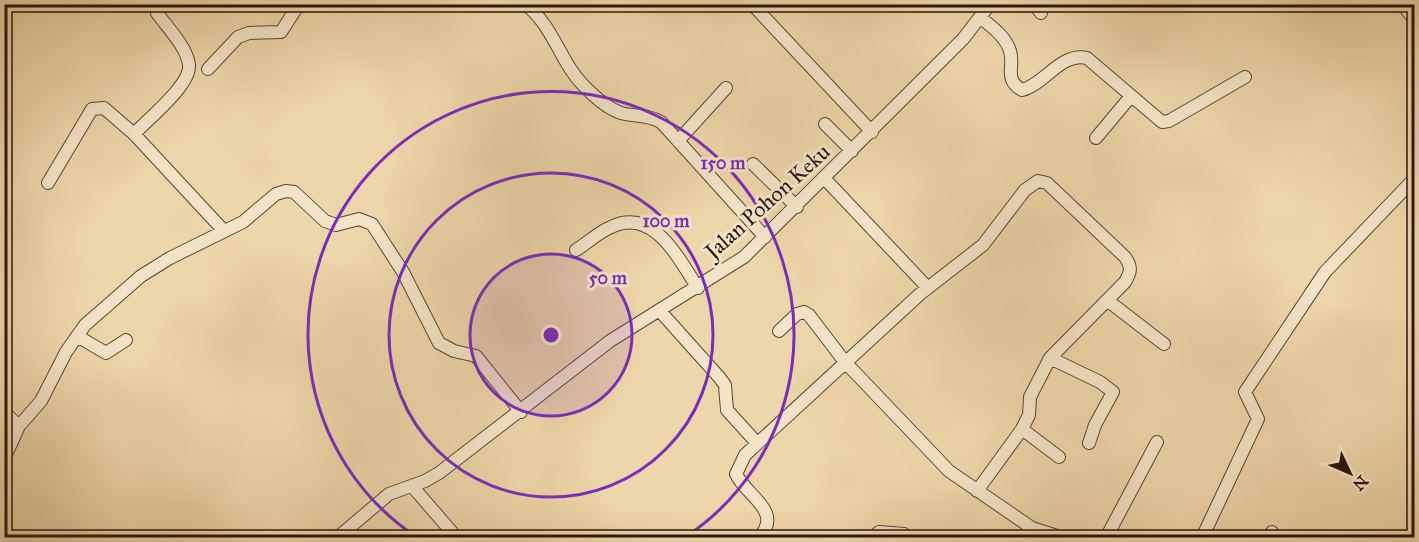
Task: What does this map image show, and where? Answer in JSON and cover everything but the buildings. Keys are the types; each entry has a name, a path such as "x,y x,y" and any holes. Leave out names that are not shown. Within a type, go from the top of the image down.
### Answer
{"street":[{"path":"208,69 238,37 249,33 281,32 299,4"},
{"path":"525,4 546,26 567,66 588,91 620,113 642,115 661,122 765,237"},
{"path":"752,4 872,132"},
{"name":"Jalan Pohon Keku","path":"337,537 389,494 439,473 521,412 610,341 698,288 744,257 872,132 981,18 990,4"},
{"path":"1402,4 1414,19"},
{"path":"134,134 185,80 189,66 184,52 157,13"},
{"path":"981,18 995,31 1010,51 1010,78 1022,90 1031,88 1062,64 1080,57 1087,58 1162,122 1169,121 1245,77"},
{"path":"678,141 726,88"},
{"path":"1096,138 1131,96"},
{"path":"48,183 92,110 97,106 104,108 134,134 224,231"},
{"path":"825,124 852,151"},
{"path":"753,164 796,207"},
{"path":"825,178 928,288"},
{"path":"1202,537 1258,419 1245,392 1325,272 1414,179"},
{"path":"759,537 768,523 768,515 765,507 736,474 737,467 745,455 756,442 928,288 983,245 1025,190 1038,181 1047,183 1131,265 1131,273 1125,282 1050,358 1030,397 1029,415 1022,429 977,491"},
{"path":"4,459 19,426 41,401 77,336 117,295 141,276 243,222 276,195 286,191 294,192 325,221 336,225 366,220 372,224 403,272 440,343 454,351 476,356 521,412"},
{"path":"576,250 611,227 636,224 650,227 662,236 698,288"},
{"path":"1107,300 1164,344"},
{"path":"659,310 725,385 727,410 756,442"},
{"path":"779,330 797,314 804,312 809,315 845,362 941,464 1032,528 1063,537"},
{"path":"77,336 106,353 126,340"},
{"path":"1050,358 1100,382 1113,392 1095,425 1089,443"},
{"path":"4,412 19,426"},
{"path":"1022,429 1059,457"},
{"path":"1106,537 1157,442"},
{"path":"412,486 457,537"},
{"path":"1022,537 1032,528"},
{"path":"872,537 879,532 904,534"}]}
